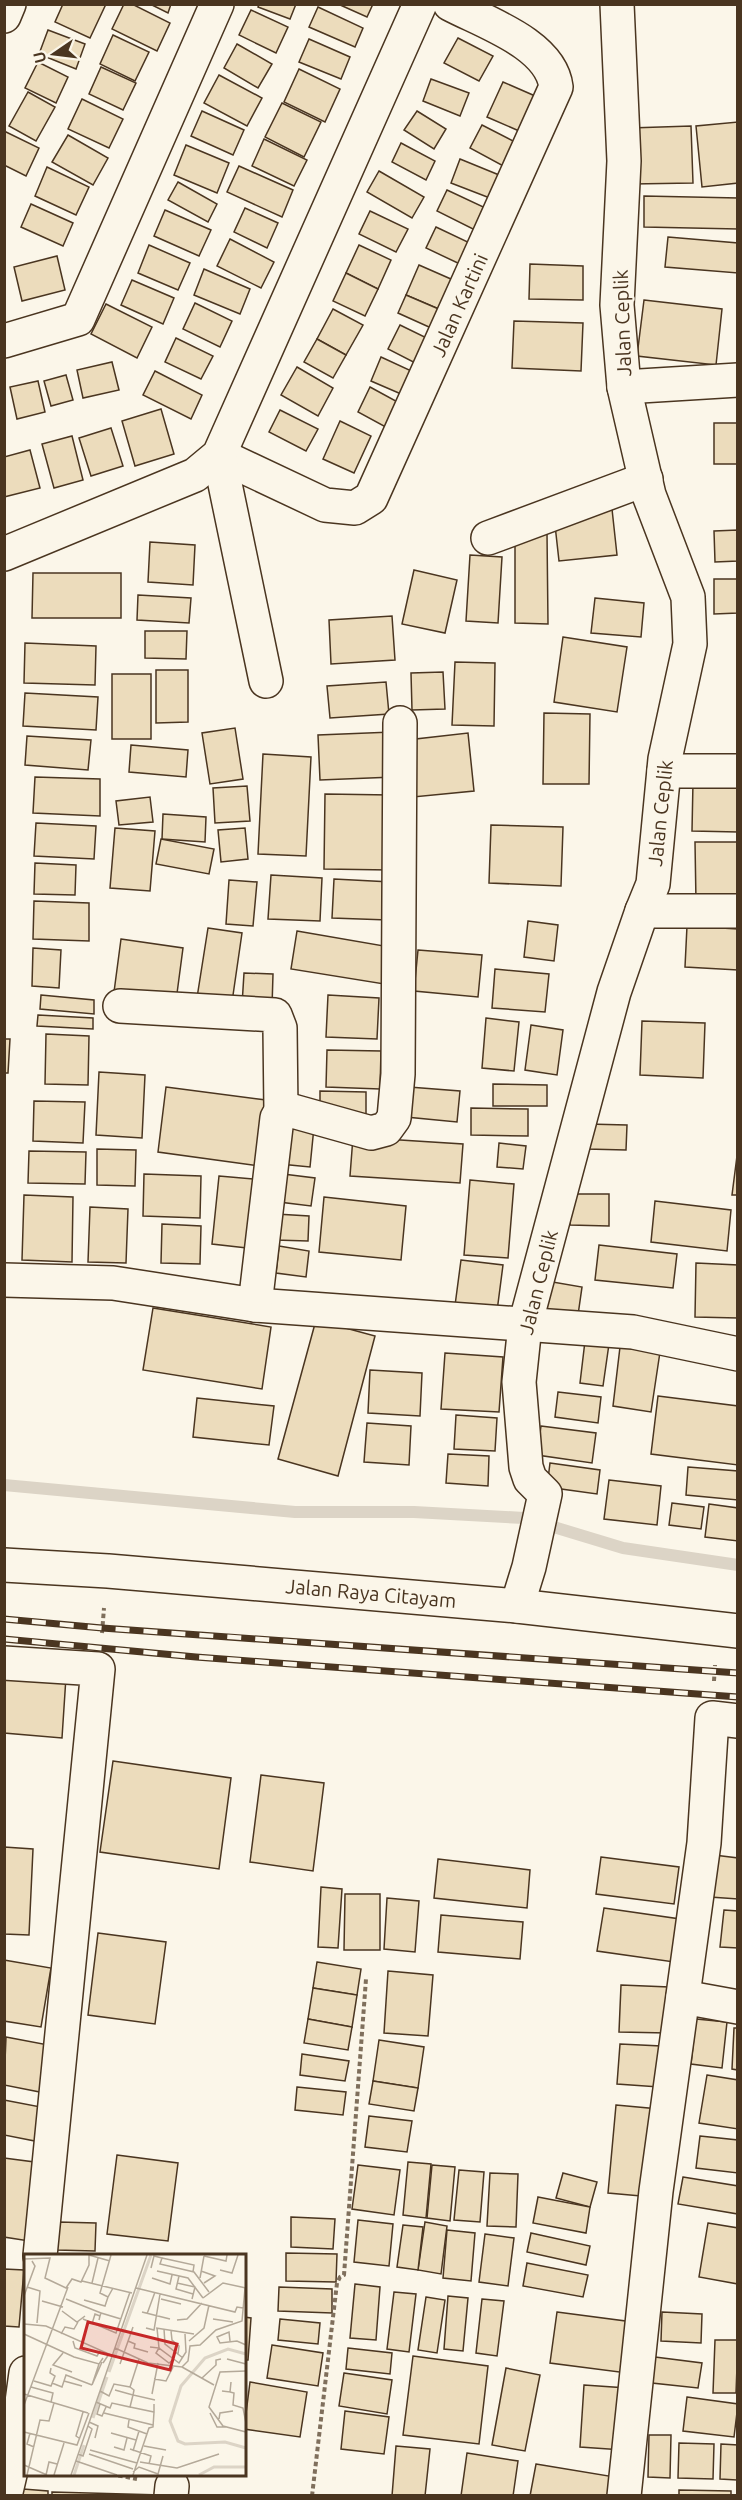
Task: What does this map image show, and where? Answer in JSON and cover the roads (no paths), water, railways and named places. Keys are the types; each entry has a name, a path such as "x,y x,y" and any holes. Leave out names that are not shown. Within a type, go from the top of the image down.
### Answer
{"street":[{"path":"4,15 9,4"},
{"path":"4,341 78,319 217,4"},
{"path":"4,554 195,474 219,455 420,4"},
{"name":"Jalan Kartini","path":"219,455 325,505 355,508 371,498 556,87 553,75 530,45 450,4"},
{"name":"Jalan Ceplik","path":"517,1606 529,1568 545,1494 530,1479 526,1467 519,1382 525,1325 614,992 653,884 664,771 690,644 688,597 659,522 624,387 617,305 624,161 617,4"},
{"path":"624,387 738,380"},
{"path":"219,455 266,681"},
{"path":"488,538 646,479"},
{"path":"281,1112 289,1110 371,1133 386,1129 394,1118 398,1074 400,723"},
{"path":"664,771 738,771"},
{"path":"642,911 738,911"},
{"path":"120,1006 275,1015 280,1028 281,1112 277,1118 255,1305"},
{"path":"4,1280 113,1283 255,1305 633,1332 738,1354"},
{"name":"Jalan Raya Citayam","path":"4,1565 108,1571 517,1606 738,1631"},
{"path":"4,1663 98,1670 40,2254"},
{"path":"624,2496 656,2190 704,1843 712,1718 738,1721"},
{"path":"683,1997 738,2007"},
{"path":"4,2378 24,2379"},
{"path":"5,2496 15,2453 24,2386"}],"waterway":[{"path":"4,1485 295,1512 414,1512 524,1518 623,1548 738,1565"}],"railway":[{"path":"4,1619 738,1673"},
{"path":"4,1639 196,1657 738,1697"}]}
